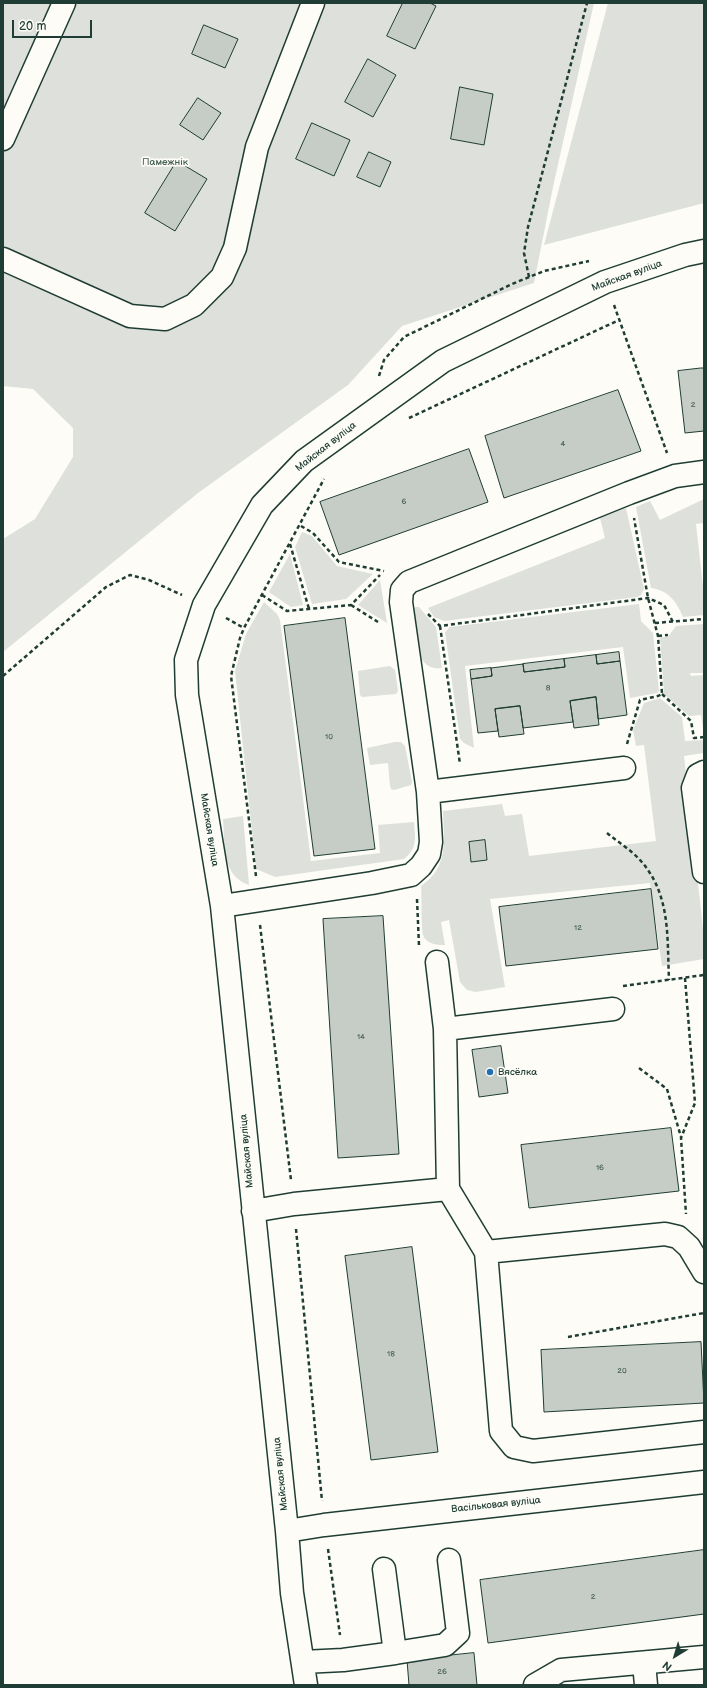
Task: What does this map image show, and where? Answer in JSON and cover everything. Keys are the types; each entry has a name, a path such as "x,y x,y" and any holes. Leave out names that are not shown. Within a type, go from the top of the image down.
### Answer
{"street":[{"path":"3,139 64,3"},
{"path":"3,259 130,316 165,319 194,305 222,277 234,248 257,147 313,3"},
{"name":"Майская вуліца","path":"306,1685 292,1593 287,1531 222,906 187,695 186,660 204,605 262,505 304,461 388,399 443,361 605,282 685,255 704,251"},
{"path":"222,906 372,883 411,875 421,866 429,854 431,842 428,792 401,602 402,590 409,582 629,493 675,476 704,472"},
{"path":"428,792 624,768"},
{"path":"704,772 698,775 693,788 704,872"},
{"path":"437,962 445,1029 448,1189 486,1252 501,1431 514,1447 533,1451 704,1432"},
{"path":"445,1029 613,1009"},
{"path":"253,1210 294,1204 448,1189"},
{"path":"486,1252 665,1234 678,1237 689,1247 704,1272"},
{"name":"Васільковая вуліца","path":"287,1531 324,1525 704,1482"},
{"path":"303,1662 343,1660 395,1654 445,1645 458,1633 449,1560"},
{"path":"384,1569 395,1654"},
{"path":"535,1685 561,1670 704,1657"},
{"path":"644,1663 646,1685"}],"path":[{"path":"529,277 524,253 528,227 587,3"},
{"path":"388,399 379,376 384,360 404,337 529,277 544,271 588,261 598,266 605,282 675,476"},
{"path":"408,419 619,320"},
{"path":"326,476 244,628 240,638 231,676 294,1204 324,1525 343,1660"},
{"path":"629,493 648,598 658,636 662,694 691,720 694,738 704,737"},
{"path":"300,526 314,533 339,562 384,571 351,605"},
{"path":"290,544 309,609"},
{"path":"3,676 106,587 130,575 149,580 204,605 244,628"},
{"path":"409,582 421,607 440,626 464,788"},
{"path":"262,595 287,611 351,605 381,624"},
{"path":"440,626 648,598 664,605 673,622"},
{"path":"655,623 704,619"},
{"path":"658,636 668,635"},
{"path":"624,768 627,741 640,700 662,694"},
{"path":"607,833 640,860 658,885 664,903 670,980"},
{"path":"681,1138 695,1103 685,978"},
{"path":"639,1068 667,1089 681,1138 689,1247"},
{"path":"568,1337 704,1313"}],"green space":[{"name":"Памежнік","path":"3,3 594,3 553,187 534,283 402,326 348,385 198,493 3,652 3,539 35,519 73,457 73,428 33,389 3,386"},
{"path":"608,3 704,3 704,203 544,245"},
{"path":"704,499 704,523 696,524 704,596 704,615 683,617 678,606 667,594 651,588 636,507 650,501 660,520"},
{"path":"626,508 644,589 641,595 637,597 444,621 434,617 428,608 605,538 600,518"},
{"path":"302,532 312,536 337,566 373,574 346,599 312,604 295,547"},
{"path":"290,554 303,605 291,607 269,592"},
{"path":"380,580 387,623 358,605"},
{"path":"264,602 277,614 280,620 311,861 380,853 378,825 414,822 414,847 404,859 275,877 256,869 235,671 246,634"},
{"path":"639,604 641,621 653,633 659,691 657,693 630,698 623,647 465,666 474,748 464,743 460,739 445,632 450,627"},
{"path":"419,607 436,627 442,668 431,667 422,660 414,608"},
{"path":"704,624 704,673 690,673 691,676 704,675 704,735 701,715 689,716 664,694 660,637 668,637 676,626"},
{"path":"390,666 395,670 398,691 396,694 362,697 360,695 358,671"},
{"path":"660,698 682,717 685,741 704,740 704,753 684,756 704,938 704,959 662,966 650,883 490,899 505,987 476,992 467,990 460,982 449,920 441,922 445,945 429,942 424,938 422,931 421,886 430,879 441,862 444,843 443,811 502,804 505,816 522,814 529,856 656,841 644,745 636,746 633,730 644,703"},
{"path":"401,742 405,746 412,782 411,785 394,790 391,789 390,786 388,763 370,765 367,748"},
{"path":"243,816 249,885 240,881 233,874 226,858 225,848 223,819"}],"building":[{"path":"403,3 430,3 436,6 415,49 387,36"},
{"path":"204,25 238,39 225,68 192,54"},
{"path":"368,59 396,75 373,117 345,102"},
{"path":"460,87 493,94 484,145 451,139"},
{"path":"198,98 221,113 203,140 180,125"},
{"path":"312,123 350,140 334,176 296,159"},
{"path":"369,152 391,162 380,187 357,177"},
{"path":"177,161 207,179 175,231 145,213"},
{"path":"704,368 704,431 685,433 678,371"},
{"path":"618,390 641,451 504,498 485,436"},
{"path":"469,449 488,502 339,555 320,502"},
{"path":"345,618 375,849 314,856 284,626"},
{"path":"619,652 620,661 597,664 596,655"},
{"path":"596,655 597,664 620,661 627,715 598,719 596,697 570,701 573,722 523,728 520,706 495,709 498,731 478,733 471,679 492,676 491,668 523,664 524,672 565,667 564,659"},
{"path":"564,659 565,667 524,672 523,664"},
{"path":"491,668 492,676 471,679 470,670"},
{"path":"596,697 599,725 574,728 570,701"},
{"path":"520,706 524,734 499,737 495,709"},
{"path":"485,840 487,860 471,862 469,842"},
{"path":"651,889 658,949 506,966 499,907"},
{"path":"383,916 399,1154 338,1158 323,919"},
{"name":"Вясёлка","path":"501,1046 508,1093 479,1097 472,1050"},
{"path":"671,1128 679,1191 529,1208 521,1145"},
{"path":"412,1247 438,1452 371,1460 345,1256"},
{"path":"701,1342 704,1403 544,1412 541,1350"},
{"path":"704,1550 704,1614 488,1643 480,1580"},
{"path":"474,1653 477,1685 409,1685 407,1660"}],"place":[{"name":"Вясёлка","path":"490,1072"}]}
